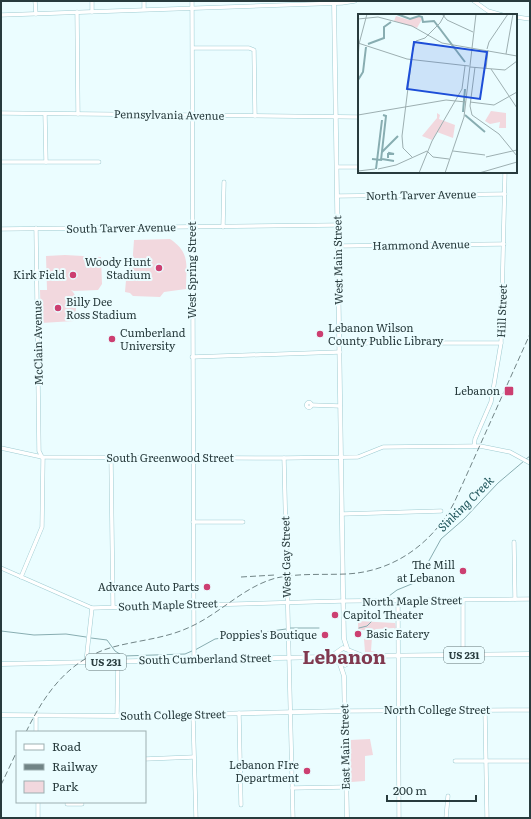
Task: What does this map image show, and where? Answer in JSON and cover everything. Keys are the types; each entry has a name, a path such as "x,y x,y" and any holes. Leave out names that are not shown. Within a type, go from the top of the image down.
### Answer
{"main road":[{"name":"West Main Street","path":"334,2 343,601 344,639 347,648"},
{"name":"West Main Street","path":"338,650 344,639"},
{"name":"US 231","path":"338,650 347,648 351,652 363,656 530,654"},
{"name":"South Cumberland Street","path":"1,664 194,658 324,657 338,650"},
{"path":"338,650 335,657 338,663"},
{"path":"350,662 351,652"},
{"name":"US 231","path":"338,663 350,662 363,656"},
{"path":"324,657 338,663"},
{"name":"East Main Street","path":"344,676 350,662"},
{"name":"East Main Street","path":"338,663 344,676 347,818"},
{"name":"South College Street","path":"1,715 117,716 345,711"}],"street":[{"path":"35,1 36,14"},
{"path":"92,1 92,12"},
{"path":"144,1 144,9"},
{"name":"West Spring Street","path":"192,1 194,116 192,228 194,658"},
{"path":"1,15 355,1"},
{"path":"478,2 488,11 498,14"},
{"path":"77,12 78,114"},
{"path":"517,17 530,19"},
{"path":"193,48 249,48 254,50 254,116"},
{"name":"Pennsylvania Avenue","path":"1,113 336,118 358,117"},
{"path":"45,114 46,162"},
{"path":"1,162 99,162"},
{"path":"337,167 358,167"},
{"name":"Hill Street","path":"474,446 475,439 490,402 501,343 505,173"},
{"path":"223,227 224,182"},
{"name":"North Tarver Avenue","path":"338,196 504,194"},
{"name":"South Tarver Avenue","path":"1,229 192,228 338,225"},
{"name":"McClain Avenue","path":"21,577 42,528 42,457 39,451 36,228"},
{"name":"Hammond Avenue","path":"338,246 504,244"},
{"path":"340,343 501,343"},
{"path":"192,357 340,352"},
{"path":"312,405 340,406"},
{"name":"South Greenwood Street","path":"1,448 42,457 284,458 358,456 383,447 474,446 493,448 514,454 529,463"},
{"path":"111,458 113,607"},
{"name":"West Gay Street","path":"284,458 293,818"},
{"path":"342,514 441,511"},
{"path":"193,522 243,522"},
{"path":"514,542 515,599"},
{"name":"South Maple Street","path":"1,568 92,608 343,601"},
{"name":"North Maple Street","path":"343,601 398,602 530,599"},
{"path":"463,600 463,655"},
{"path":"398,602 399,818"},
{"path":"86,662 92,608"},
{"path":"117,716 118,661"},
{"path":"485,710 487,818"},
{"name":"North College Street","path":"345,711 530,710"},
{"path":"239,714 241,805"},
{"path":"36,715 36,731"},
{"path":"193,715 196,818"},
{"path":"146,759 194,757"},
{"path":"455,761 530,761"},
{"path":"292,788 346,787"},
{"path":"446,818 448,796"},
{"path":"38,803 38,818"},
{"path":"67,804 82,804"}],"green space":[{"name":"Woody Hunt Stadium","path":"170,239 181,249 186,261 186,289 164,292 160,297 133,296 130,293 125,292 127,268 132,268 134,240"},
{"path":"65,255 101,257 102,284 98,290 71,290 74,293 76,300 74,321 41,323 40,290 47,290 46,256"},
{"path":"395,620 396,630 394,628 376,629 372,631 372,636 374,636 372,637 371,651 376,652 365,652 364,639 367,638 367,631 358,629 358,621 395,623"},
{"path":"370,739 373,755 365,756 365,781 351,782 350,740"}],"waterway":[{"name":"Sinking Creek","path":"526,459 530,456"},
{"name":"Sinking Creek","path":"385,599 397,590 414,583 420,577 441,539 464,519 498,483 524,461"},
{"name":"Sinking Creek","path":"359,628 367,626 371,622"},
{"name":"Sinking Creek","path":"290,628 319,628"},
{"name":"Sinking Creek","path":"195,650 215,639 286,629"},
{"name":"Sinking Creek","path":"1,631 34,635 66,634 86,637"},
{"name":"Sinking Creek","path":"91,638 107,640 115,651 123,656 185,654 192,651"}],"railway":[{"path":"27,731 51,690 73,667 86,658 117,646 181,631 212,615 253,587 264,582 285,576 346,574 380,568 409,553 423,543 445,518 454,503 530,334"},
{"path":"241,577 275,575"},
{"path":"1,785 16,753"}],"place":[{"name":"Woody Hunt Stadium","path":"159,268"},
{"name":"Kirk Field","path":"73,275"},
{"name":"Billy Dee Ross Stadium","path":"58,308"},
{"name":"Lebanon Wilson County Public Library","path":"320,334"},
{"name":"Cumberland University","path":"112,339"},
{"name":"Lebanon","path":"509,391"},
{"name":"The Mill at Lebanon","path":"463,571"},
{"name":"Advance Auto Parts","path":"207,587"},
{"name":"Capitol Theater","path":"335,615"},
{"name":"Basic Eatery","path":"358,634"},
{"name":"Poppies's Boutique","path":"325,635"},
{"name":"Lebanon FIre Department","path":"307,771"}],"district":[{"name":"Lebanon","path":"344,657"}]}
